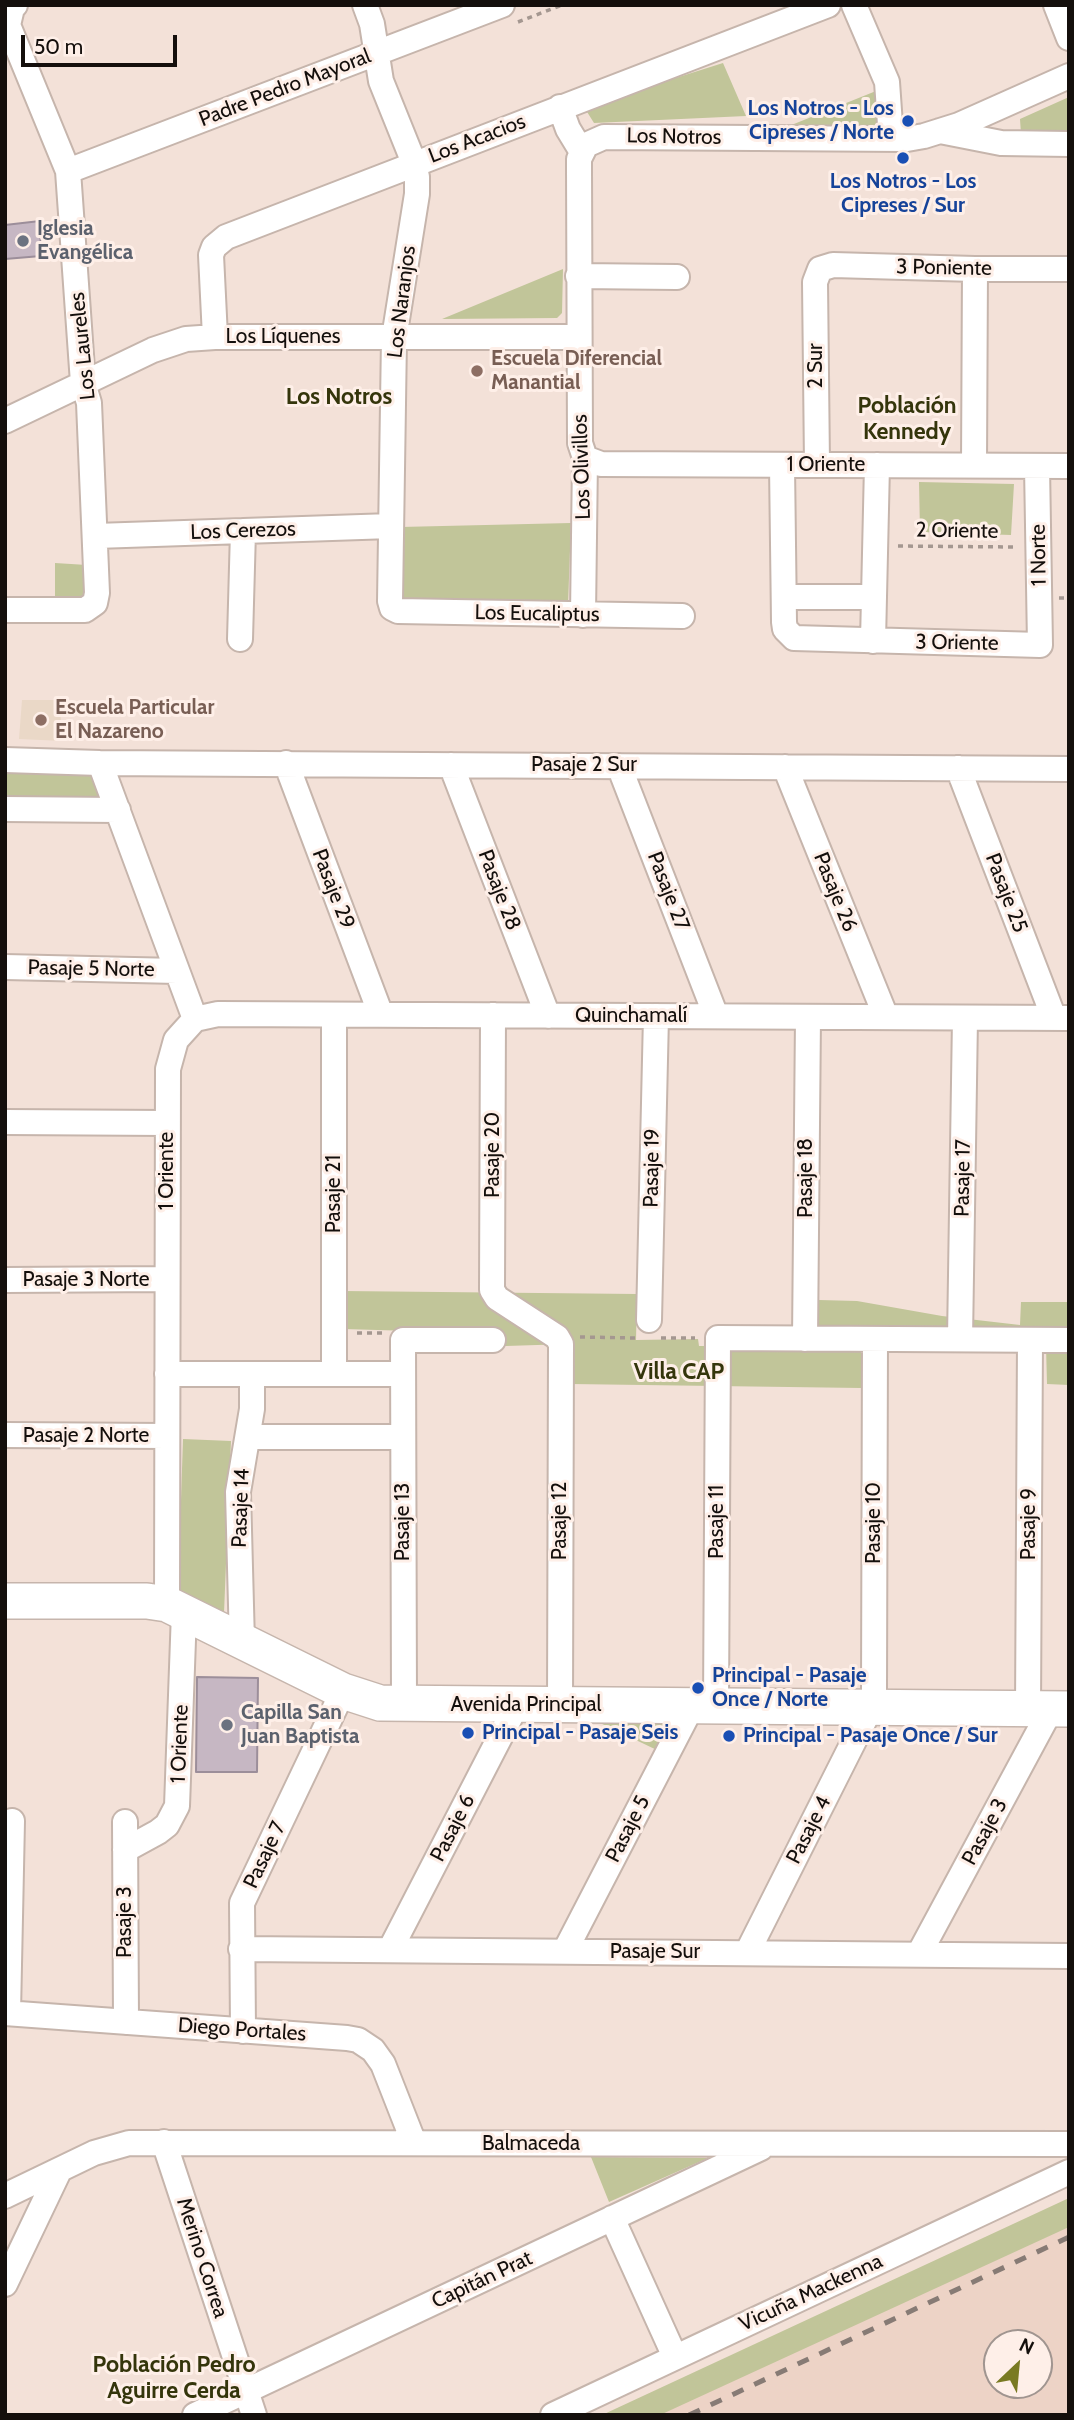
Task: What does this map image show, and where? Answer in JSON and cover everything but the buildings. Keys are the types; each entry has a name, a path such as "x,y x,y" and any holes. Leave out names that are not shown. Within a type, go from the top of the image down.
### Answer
{"main road":[{"name":"Avenida Principal","path":"5,1601 147,1601 175,1608 343,1692 380,1703 1049,1709"}],"street":[{"name":"Los Naranjos","path":"365,5 372,23 382,81 414,163 417,194 394,338 392,608"},
{"name":"Padre Pedro Mayoral","path":"68,171 502,5"},
{"name":"Los Acacios","path":"215,337 210,263 211,255 219,241 414,163 828,5"},
{"path":"854,5 883,70 889,92 891,139"},
{"path":"1056,5 1069,38"},
{"name":"Los Laureles","path":"5,610 80,610 93,606 97,593 89,403 83,383 68,171 8,25 14,7"},
{"name":"Los Notros","path":"582,152 591,141 604,137 891,139 923,136 978,117 1069,76"},
{"path":"559,107 582,152 579,167 578,276 677,276"},
{"name":"Los Notros","path":"940,131 1001,143 1069,144"},
{"name":"3 Poniente","path":"820,269 833,265 1069,269"},
{"name":"2 Sur","path":"817,465 815,282 820,269"},
{"path":"974,466 975,269"},
{"name":"Los Olivillos","path":"578,276 580,443 586,458 583,615"},
{"name":"Los Líquenes","path":"5,421 174,342 215,337 579,337"},
{"path":"1069,446 1069,466"},
{"name":"1 Oriente","path":"586,458 601,464 1069,466"},
{"path":"782,465 784,597 874,597"},
{"path":"873,641 877,465"},
{"name":"1 Norte","path":"1037,466 1041,645"},
{"name":"Los Cerezos","path":"96,536 391,526"},
{"path":"240,639 243,531"},
{"name":"3 Oriente","path":"784,597 784,622 789,634 800,639 1041,645"},
{"name":"Los Eucaliptus","path":"392,608 398,611 682,616"},
{"name":"Pasaje 2 Sur","path":"5,760 100,763 1069,769"},
{"path":"100,763 195,1019"},
{"name":"Pasaje 29","path":"286,763 381,1015"},
{"name":"Pasaje 28","path":"451,765 548,1016"},
{"name":"Pasaje 27","path":"619,766 716,1016"},
{"name":"Pasaje 26","path":"785,767 886,1017"},
{"name":"Pasaje 25","path":"958,768 1061,1018"},
{"path":"5,810 118,810"},
{"name":"Pasaje 5 Norte","path":"5,967 177,971"},
{"name":"Quinchamalí","path":"195,1019 218,1014 1061,1018"},
{"name":"Pasaje 21","path":"334,1015 334,1374"},
{"name":"Pasaje 20","path":"494,1016 494,1294 557,1337"},
{"name":"Pasaje 19","path":"649,1320 656,1016"},
{"name":"Pasaje 18","path":"805,1339 808,1017"},
{"name":"Pasaje 17","path":"960,1339 965,1017"},
{"name":"1 Oriente","path":"125,1850 167,1825 177,1806 175,1608 167,1436 167,1124 169,1059 176,1040 195,1019"},
{"path":"5,1122 167,1124"},
{"name":"Pasaje 3 Norte","path":"5,1280 167,1279"},
{"name":"Pasaje 12","path":"557,1337 561,1344 559,1706"},
{"name":"Pasaje 11","path":"704,1706 718,1338 805,1339"},
{"path":"805,1339 1069,1340"},
{"name":"Pasaje 10","path":"871,1707 874,1691 875,1339"},
{"path":"403,1340 494,1340"},
{"name":"Pasaje 13","path":"403,1340 404,1704"},
{"name":"Pasaje 9","path":"1030,1340 1049,1709"},
{"path":"167,1374 403,1374"},
{"name":"Pasaje 14","path":"242,1643 239,1492 252,1409 251,1374"},
{"name":"Pasaje 2 Norte","path":"5,1435 167,1436"},
{"path":"248,1437 403,1437"},
{"name":"Pasaje 7","path":"243,2031 242,1903 343,1692"},
{"name":"Pasaje 6","path":"390,1950 516,1706"},
{"name":"Pasaje 5","path":"565,1951 704,1706"},
{"name":"Pasaje 4","path":"747,1953 871,1707"},
{"name":"Pasaje 3","path":"919,1954 1049,1709"},
{"path":"6,2013 12,1821"},
{"name":"Pasaje 3","path":"125,1822 126,2022"},
{"name":"Pasaje Sur","path":"241,1949 1069,1956"},
{"name":"Diego Portales","path":"6,2013 347,2038 367,2045 379,2056 414,2143"},
{"name":"Merino Correa","path":"164,2142 254,2415"},
{"name":"Balmaceda","path":"5,2196 111,2146 129,2143 1069,2144"},
{"name":"Capitán Prat","path":"195,2415 768,2145"},
{"path":"5,2284 59,2171"},
{"name":"Vicuña Mackenna","path":"553,2415 1069,2172"},
{"path":"612,2218 676,2357"}],"path":[{"name":"2 Oriente","path":"875,545 1039,548"},
{"path":"334,1334 387,1333 403,1340"}],"shaded area":[{"name":"Escuela Particular El Nazareno","path":"22,700 59,700 63,741 19,739"},
{"path":"1069,2201 1069,2415 607,2415"}],"green space":[{"path":"723,63 746,116 594,123 584,107"},
{"path":"876,91 885,136 784,128"},
{"path":"1069,97 1069,134 1021,134 1020,119"},
{"path":"563,269 562,313 557,318 442,319"},
{"path":"919,482 1014,484 1011,535 920,532"},
{"path":"571,523 568,605 399,605 400,527"},
{"path":"55,563 87,565 85,602 55,601"},
{"path":"5,767 92,769 102,800 5,797"},
{"path":"342,1291 637,1294 636,1340 698,1339 699,1346 818,1346 819,1300 857,1301 942,1316 1020,1325 1021,1302 1069,1302 1069,1385 1047,1384 1046,1346 861,1350 861,1388 571,1384 568,1344 413,1349 412,1331 343,1329"},
{"path":"183,1439 231,1441 224,1613 178,1589"},
{"path":"598,1722 676,1724 661,1752"},
{"path":"591,2157 708,2158 609,2202"},
{"path":"1069,2198 1069,2227 660,2415 602,2415"}],"railway":[{"path":"689,2415 1069,2237"}],"place":[{"name":"Los Notros - Los Cipreses / Norte","path":"908,121"},
{"name":"Los Notros - Los Cipreses / Sur","path":"903,158"},
{"name":"Iglesia Evangélica","path":"23,241"},
{"name":"Escuela Diferencial Manantial","path":"477,371"},
{"name":"Escuela Particular El Nazareno","path":"41,720"},
{"name":"Principal - Pasaje Once / Norte","path":"698,1688"},
{"name":"Capilla San Juan Baptista","path":"227,1725"},
{"name":"Principal - Pasaje Seis","path":"468,1733"},
{"name":"Principal - Pasaje Once / Sur","path":"729,1736"}],"district":[{"name":"Los Notros","path":"339,397"},
{"name":"Población Kennedy","path":"907,419"},
{"name":"Villa CAP","path":"679,1372"},
{"name":"Población Pedro Aguirre Cerda","path":"174,2378"}]}
